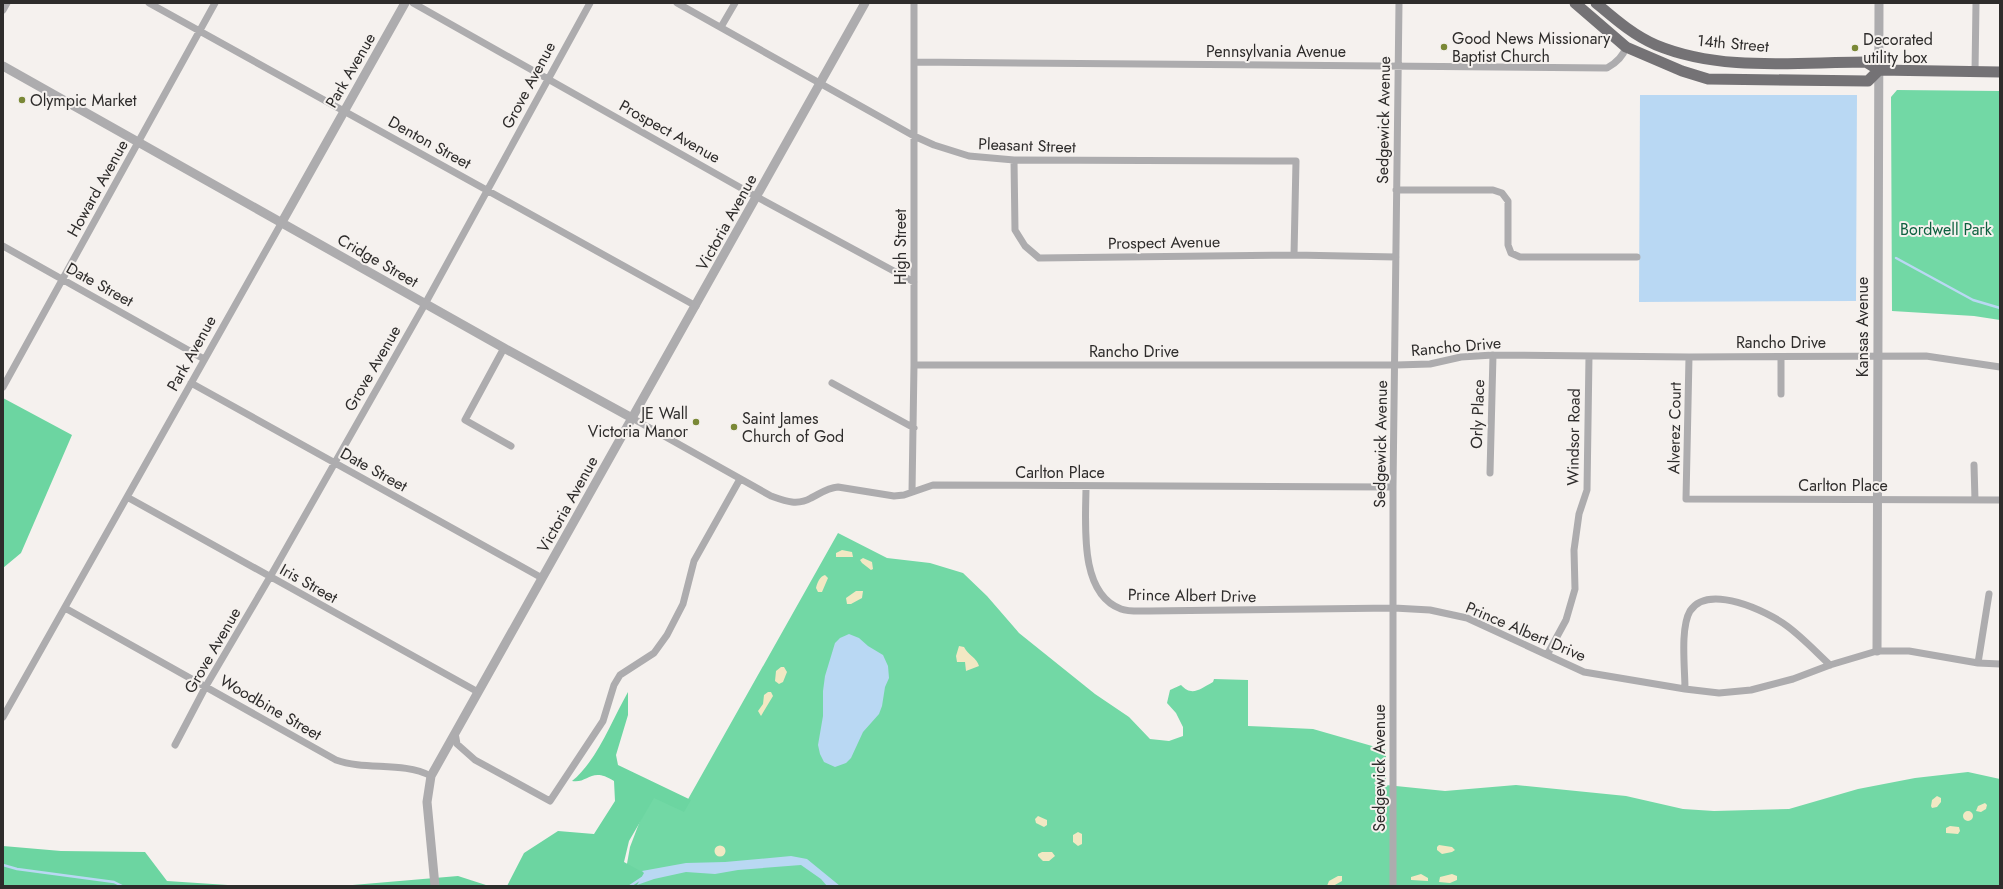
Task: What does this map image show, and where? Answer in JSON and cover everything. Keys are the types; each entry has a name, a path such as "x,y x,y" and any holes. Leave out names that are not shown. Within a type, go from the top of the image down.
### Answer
{"main road":[{"path":"1575,3 1626,47 1682,71 1708,79 1868,81 1879,70 2000,72"},
{"name":"14th Street","path":"1596,3 1624,27 1654,44 1682,54 1742,63 1866,62 1879,70"}],"street":[{"path":"3,10 7,3"},
{"name":"Denton Street","path":"149,3 696,306"},
{"name":"Howard Avenue","path":"3,387 216,3"},
{"name":"Park Avenue","path":"3,717 405,3"},
{"name":"Prospect Avenue","path":"413,3 757,197 914,282"},
{"name":"Grove Avenue","path":"174,745 206,686 270,577 425,304 488,190 547,78 590,3"},
{"name":"Pleasant Street","path":"677,3 914,136 934,146 969,156 1014,160 1296,161 1294,255"},
{"path":"721,27 735,3"},
{"name":"Victoria Avenue","path":"435,886 427,802 431,776 696,306 864,3"},
{"name":"High Street","path":"912,492 914,428 914,3"},
{"name":"Sedgewick Avenue","path":"1393,886 1393,487 1396,366 1396,190 1399,3"},
{"name":"Kansas Avenue","path":"1876,651 1879,3"},
{"path":"1975,72 1976,3"},
{"name":"Pennsylvania Avenue","path":"915,62 1607,68 1616,63 1624,53 1626,47"},
{"name":"Cridge Street","path":"3,66 425,304 740,479"},
{"name":"Prospect Avenue","path":"1014,160 1015,230 1025,246 1039,258 1294,255 1396,257"},
{"path":"1396,190 1492,190 1502,193 1508,201 1508,245 1511,253 1520,257 1637,257"},
{"name":"Date Street","path":"3,246 204,359"},
{"path":"504,348 465,420 511,446"},
{"name":"Rancho Drive","path":"914,365 1396,366 1430,364 1461,357 1493,355 1781,357 1877,355 1926,356 2000,367"},
{"name":"Orly Place","path":"1490,473 1493,355"},
{"name":"Windsor Road","path":"1547,655 1566,620 1575,589 1574,550 1578,521 1587,490 1589,356"},
{"name":"Alverez Court","path":"1686,499 1689,357"},
{"path":"1780,394 1781,357"},
{"name":"Date Street","path":"191,383 542,578"},
{"path":"832,383 914,428"},
{"path":"1974,465 1975,500"},
{"path":"455,733 456,741 462,750 475,760 550,801 603,721 614,685 620,675 654,653 667,635 683,604 694,561 740,479"},
{"name":"Carlton Place","path":"740,479 771,496 794,503 811,499 830,487 894,496 933,485 1393,487"},
{"name":"Prince Albert Drive","path":"1086,486 1087,557 1094,583 1106,600 1121,609 1149,611 1394,608 1430,610 1467,618 1584,672 1685,689 1719,693 1751,690 1793,679 1830,665 1876,651 1909,651 1978,663 2000,664"},
{"name":"Iris Street","path":"127,497 478,692"},
{"name":"Carlton Place","path":"1686,499 2000,500"},
{"path":"1978,663 1989,594"},
{"path":"1685,689 1685,626 1691,610 1701,601 1720,598 1754,608 1787,625 1830,665"},
{"name":"Woodbine Street","path":"65,608 336,760 353,764 416,770 431,776"}],"green space":[{"name":"Bordwell Park","path":"1897,90 2000,91 2000,320 1974,316 1892,311 1891,97"},
{"path":"3,398 72,435 21,553 3,568"},
{"path":"838,533 887,558 930,563 963,573 987,596 1019,633 1095,694 1129,717 1150,739 1169,741 1183,736 1183,727 1176,713 1167,703 1170,690 1181,685 1189,691 1196,691 1213,682 1214,679 1248,680 1248,726 1313,729 1386,750 1386,785 1445,791 1516,785 1626,796 1683,809 1714,811 1789,809 1858,789 1915,778 1968,772 2000,779 2000,886 623,886 630,847 654,784 687,801"},
{"path":"628,692 628,715 616,755 618,765 691,800 684,812 654,798 629,841 624,862 644,873 636,886 507,886 524,853 558,831 594,834 615,801 614,781 606,777 595,775 582,780 572,781 589,763"},
{"path":"3,846 61,851 145,852 167,881 243,886 3,886"},
{"path":"458,876 489,886 341,886"}],"sand":[{"path":"842,550 852,552 853,557 836,557 836,553"},
{"path":"863,558 872,562 873,569 871,570 862,563 860,560"},
{"path":"825,575 828,578 822,592 818,592 816,588 817,584 820,578"},
{"path":"856,591 863,591 862,598 851,604 847,604 846,598"},
{"path":"959,646 964,647 979,666 966,671 965,662 957,662 956,656"},
{"path":"781,667 784,667 787,672 783,682 779,684 775,681 776,671"},
{"path":"771,692 773,696 761,716 758,711 763,704 764,695"},
{"path":"1937,796 1941,798 1941,802 1937,807 1932,808 1932,800"},
{"path":"1985,803 1987,805 1986,809 1981,812 1976,811 1978,806"},
{"path":"1966,811 1970,811 1972,812 1972,820 1966,821 1963,818 1963,814"},
{"path":"1038,816 1047,820 1047,825 1044,827 1036,823 1035,819"},
{"path":"1950,826 1959,827 1960,831 1958,834 1946,833 1946,828"},
{"path":"1078,832 1082,834 1082,844 1078,846 1073,842 1073,835"},
{"path":"1439,845 1452,847 1455,850 1442,854 1437,850"},
{"path":"718,846 722,846 724,847 724,855 718,856 715,853 715,849"},
{"path":"1042,852 1052,852 1055,856 1049,861 1043,861 1038,856 1038,854"},
{"path":"1421,874 1428,878 1428,881 1411,880 1411,877"},
{"path":"1452,874 1457,876 1457,880 1450,883 1439,882 1440,877"},
{"path":"1338,876 1342,876 1342,881 1333,886 1327,886 1329,881"}],"water":[{"path":"1640,95 1857,95 1856,301 1639,302"},
{"path":"849,634 859,638 868,646 883,655 888,666 889,678 885,687 879,714 863,732 851,758 846,763 835,767 824,762 818,745 823,716 823,691 825,676 835,643 840,638"},
{"path":"791,856 807,859 840,886 827,886 821,879 801,865 738,870 715,874 686,872 654,879 637,885 644,873 642,871 686,863 725,862"}],"waterway":[{"path":"1896,258 1973,300 2000,308"},
{"path":"3,865 17,869 114,882 122,886"},
{"path":"630,886 642,878"}],"place":[{"name":"Good News Missionary Baptist Church","path":"1444,47"},
{"name":"Decorated utility box","path":"1855,48"},
{"name":"Olympic Market","path":"22,100"},
{"name":"JE Wall Victoria Manor","path":"696,422"},
{"name":"Saint James Church of God","path":"734,427"}]}
